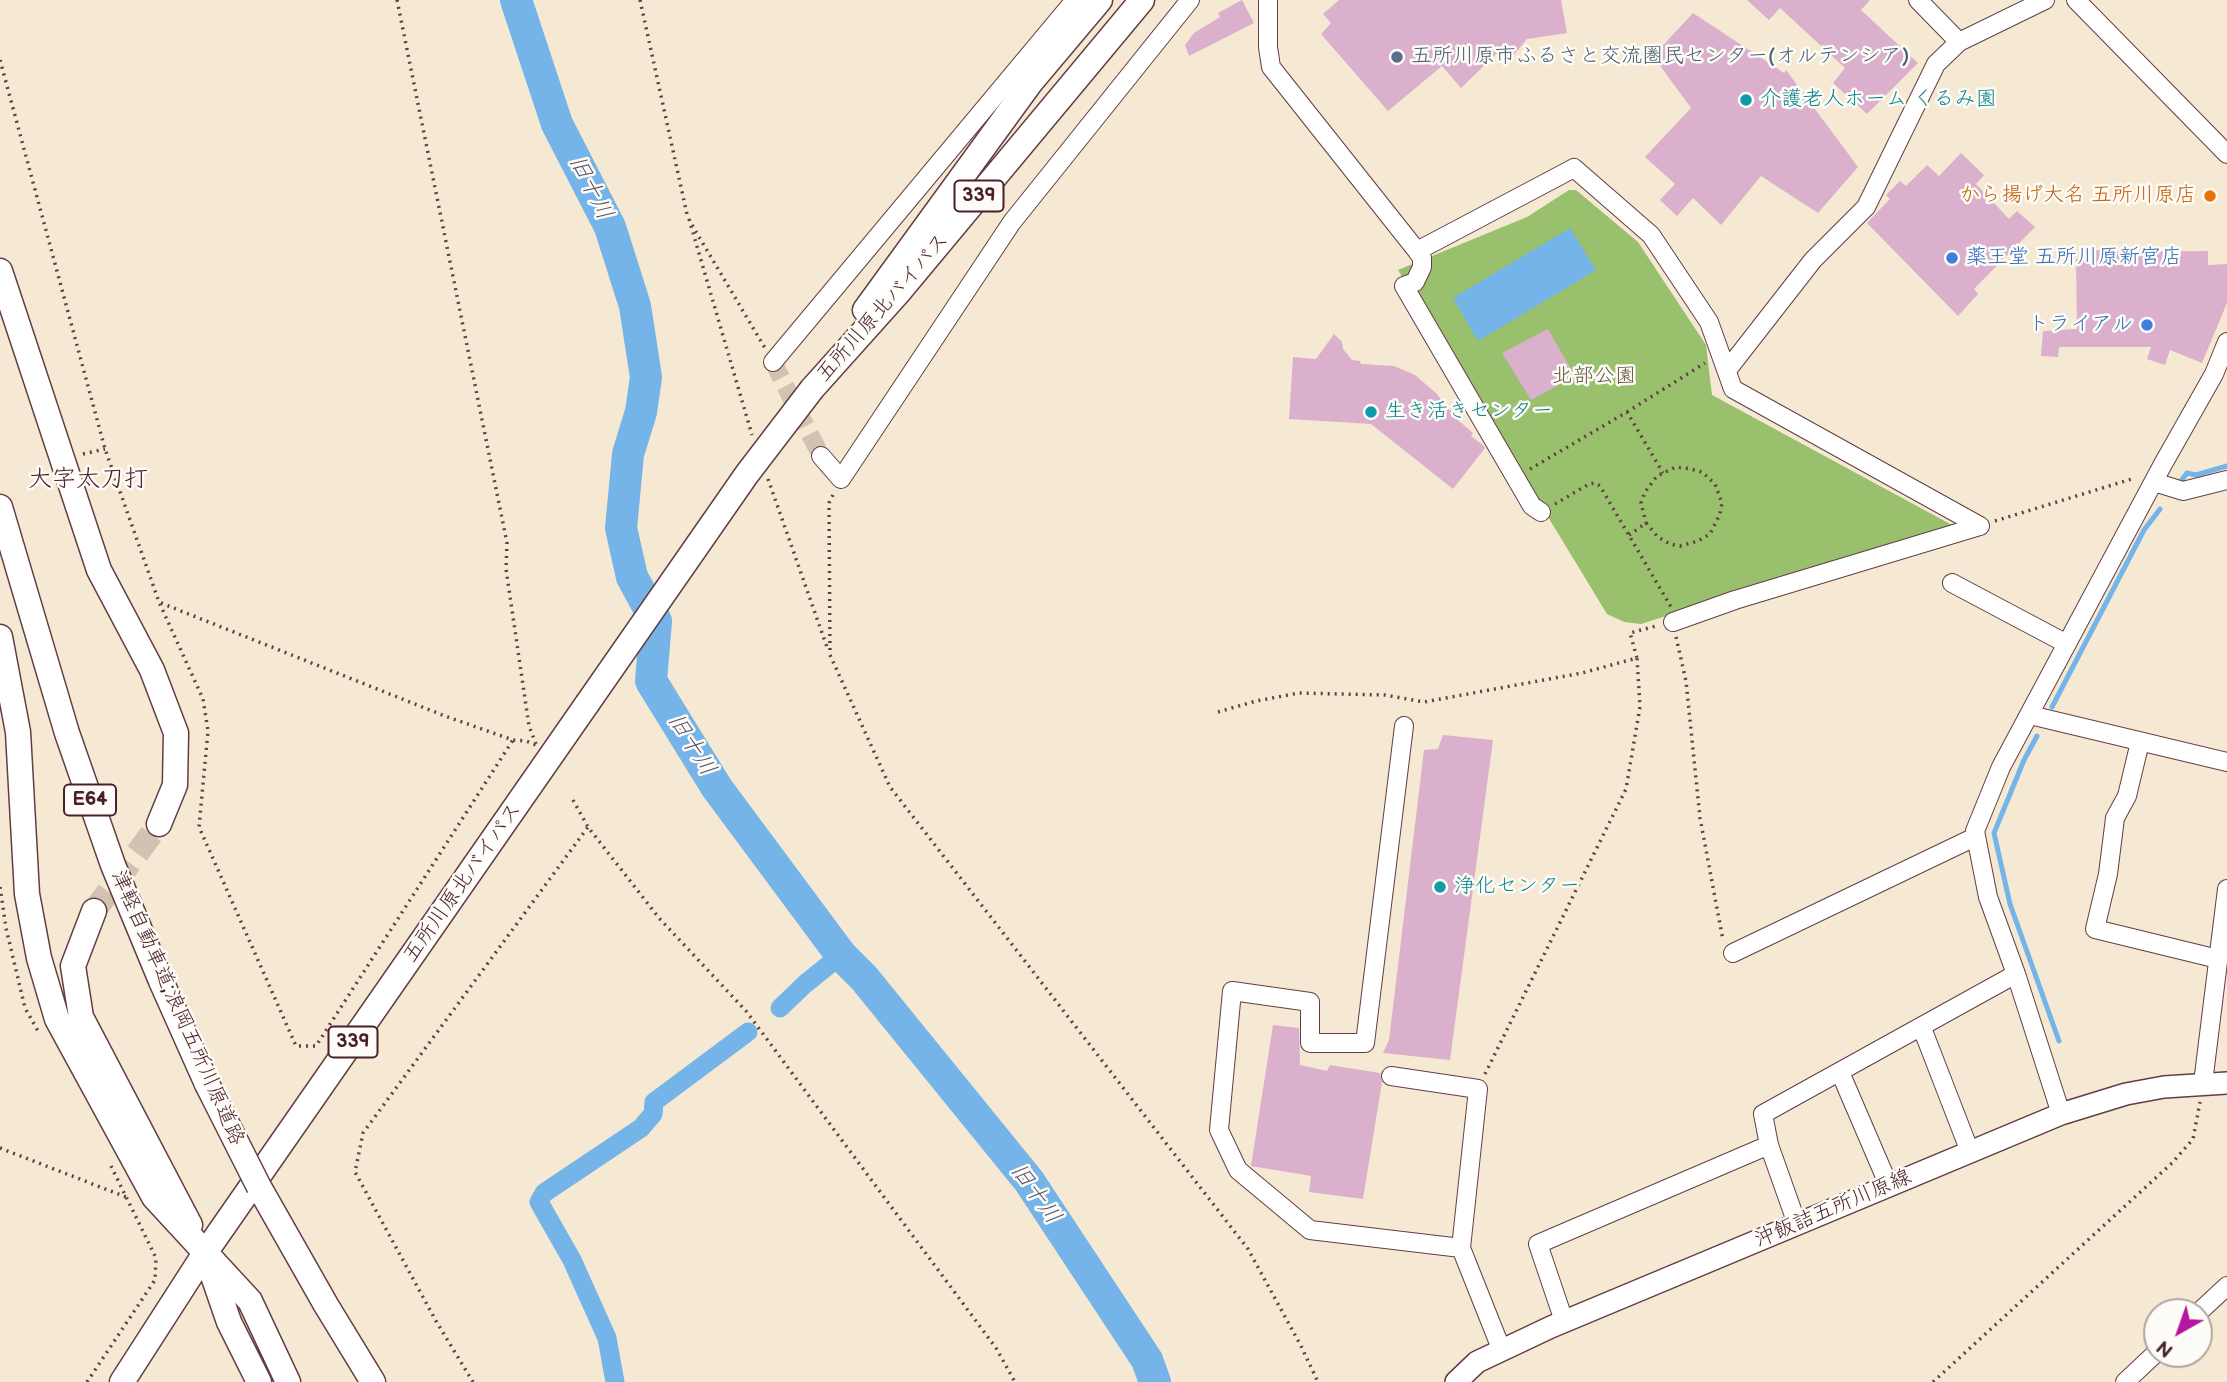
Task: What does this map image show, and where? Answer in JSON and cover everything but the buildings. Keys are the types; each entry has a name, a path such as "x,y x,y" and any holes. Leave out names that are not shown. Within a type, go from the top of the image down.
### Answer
{"highway":[{"name":"五所川原北バイパス","path":"121,1382 205,1253 747,474 812,389 868,305 1031,82 1100,0"},
{"name":"五所川原北バイパス","path":"812,389 898,293 1142,0"},
{"path":"0,271 99,570 152,670 176,733 176,785 159,824"},
{"name":"津軽自動車道;浪岡五所川原道路","path":"0,507 67,733 113,865 161,981 207,1084 259,1187 373,1382"},
{"path":"0,637 18,732 27,894 39,958 57,1019 153,1197 250,1301 288,1382"},
{"path":"94,911 73,967 81,1017 205,1253 229,1322 260,1382"}],"main road":[{"name":"沖飯詰五所川原線","path":"1456,1382 1477,1362 1564,1321 2062,1114 2126,1094 2203,1083 2227,1083"}],"street":[{"path":"773,362 1075,0"},
{"path":"821,456 841,478 1012,222 1190,0"},
{"path":"1268,0 1268,47 1271,67 1422,258 1422,267 1415,282 1404,286 1515,478 1532,506 1541,512"},
{"path":"1918,0 1959,42"},
{"path":"1724,361 1813,260 1866,207 1936,64 1959,42 2045,0"},
{"path":"2076,0 2227,154"},
{"path":"1417,251 1574,168 1651,235 1709,321 1733,389 1980,526"},
{"path":"2062,1114 1988,897 1975,831 2001,767 2214,374 2227,342"},
{"path":"2154,482 2183,491 2227,480"},
{"path":"1675,621 1735,600 1980,526"},
{"path":"1952,583 2067,644"},
{"path":"2030,715 2227,762"},
{"path":"1404,726 1365,1043 1310,1043 1310,1002 1233,991 1219,1130 1238,1170 1310,1230 1461,1248"},
{"path":"2140,741 2127,796 2115,818 2108,874 2095,929 2218,959"},
{"path":"1732,953 1975,837"},
{"path":"2203,1083 2218,959 2224,935 2227,889"},
{"path":"1797,1224 1769,1145 1763,1114 2016,974"},
{"path":"1922,1027 1970,1152"},
{"path":"1840,1072 1889,1186"},
{"path":"1391,1076 1478,1089 1461,1248 1502,1351"},
{"path":"1564,1321 1538,1244 1769,1145"},
{"path":"2213,1299 2227,1286"},
{"path":"2125,1382 2143,1365"}],"path":[{"path":"159,602 434,711 537,746 529,726 506,569 507,543 397,0"},
{"path":"640,0 689,219 773,362"},
{"path":"0,60 106,449 159,602 202,699 208,731 199,827 296,1046 316,1046 513,740"},
{"path":"1515,478 1627,412 1724,361"},
{"path":"1627,412 1663,473"},
{"path":"83,454 106,449"},
{"path":"1675,467 1702,472 1715,484 1722,503 1720,514 1710,534 1698,541 1670,544 1658,537 1646,523 1642,503 1645,492 1657,476 1675,467"},
{"path":"1980,526 2141,476 2154,482"},
{"path":"841,478 829,503 830,655 890,787 1248,1249 1318,1382"},
{"path":"1541,512 1589,484 1600,486 1675,621 1686,681 1700,818 1721,938 1732,953"},
{"path":"1629,535 1646,523"},
{"path":"1478,1089 1626,789 1640,708 1637,658 1630,633 1675,621"},
{"path":"1218,712 1299,693 1385,695 1424,702 1582,673 1637,658"},
{"path":"573,800 588,827 659,918 746,1011 996,1348 1015,1382"},
{"path":"473,1382 436,1321 355,1172 363,1133 588,827"},
{"path":"1933,1382 2172,1163 2193,1139 2203,1083"},
{"path":"0,1148 128,1198 156,1258 155,1280 87,1382"}],"green space":[{"name":"北部公園","path":"1569,190 1576,190 1638,242 1706,345 1712,395 1952,525 1641,624 1624,622 1607,614 1398,270 1527,217"}],"water":[{"path":"1570,228 1596,270 1478,341 1453,298"}],"waterway":[{"name":"旧十川","path":"516,0 557,124 610,227 635,306 646,377 641,412 628,454 621,528 632,577 656,621 651,681 717,788 841,955 864,978 1029,1181 1147,1360 1155,1382"},
{"path":"2178,485 2187,473 2196,475 2227,466"},
{"path":"2052,707 2144,530 2160,509"},
{"path":"2037,736 2024,760 1994,833 2010,904 2059,1041"},
{"path":"780,1008 841,955"},
{"path":"615,1382 607,1338 572,1260 539,1202 544,1193 641,1128 653,1114 654,1102 748,1032"}],"tunnel":[{"path":"773,362 821,456"},
{"path":"94,911 159,824"}],"place":[{"name":"五所川原市ふるさと交流圏民センター(オルテンシア)","path":"1397,57"},
{"name":"介護老人ホーム くるみ園","path":"1746,100"},
{"name":"から揚げ大名 五所川原店","path":"2210,196"},
{"name":"薬王堂 五所川原新宮店","path":"1952,258"},
{"name":"トライアル","path":"2147,325"},
{"name":"生き活きセンター","path":"1371,412"},
{"name":"浄化センター","path":"1440,887"}],"district":[{"name":"大字太刀打","path":"88,480"}]}
